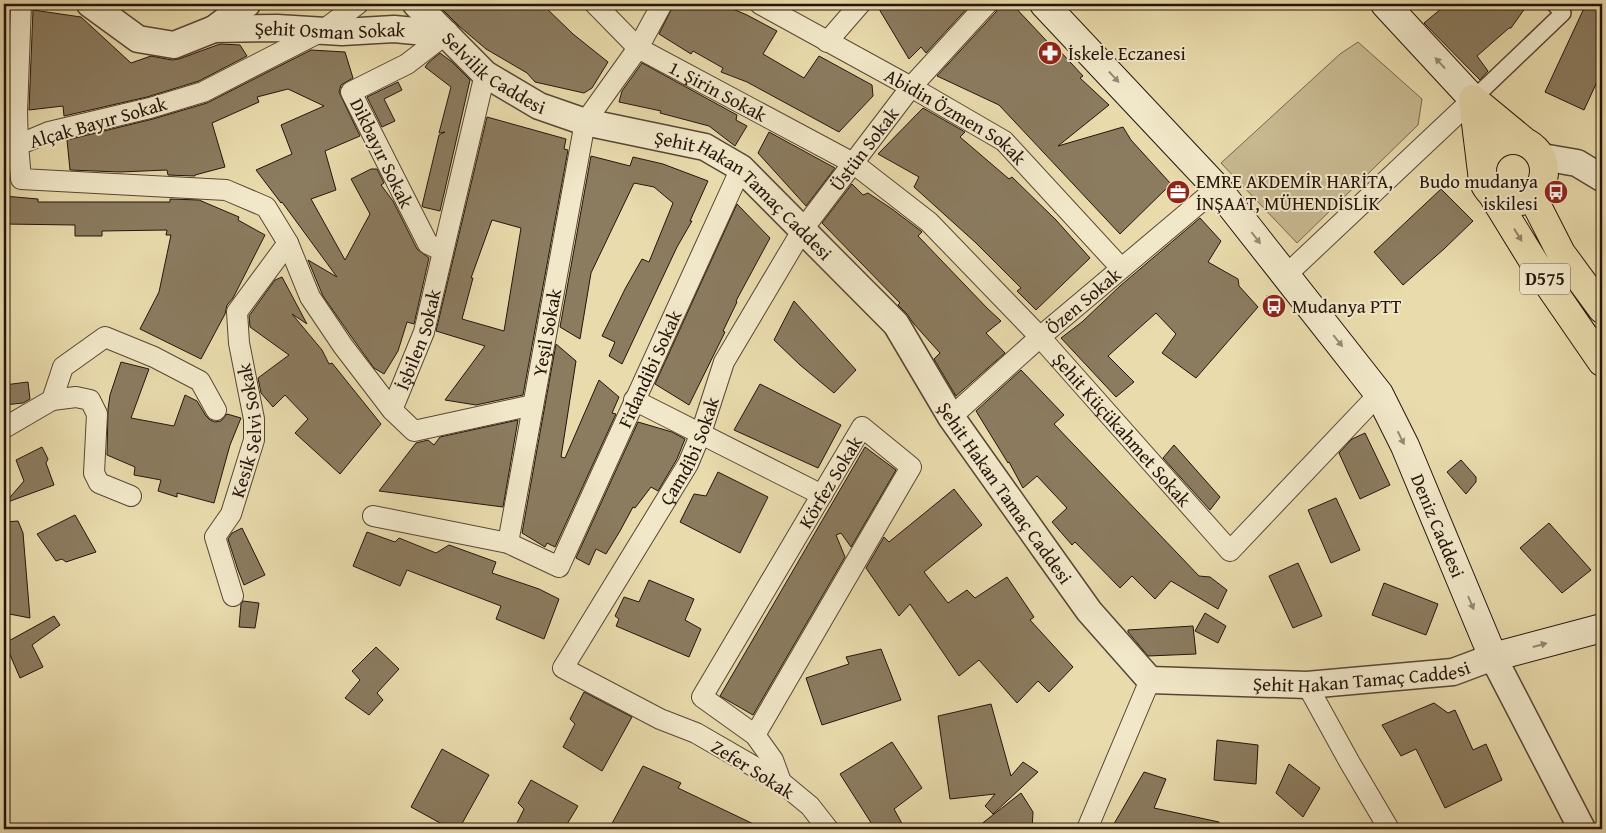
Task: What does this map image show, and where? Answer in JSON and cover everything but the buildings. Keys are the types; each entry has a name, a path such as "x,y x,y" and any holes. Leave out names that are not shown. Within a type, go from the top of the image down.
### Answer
{"highway":[{"path":"1473,99 1533,150 1545,168 1544,179 1540,188 1532,196 1522,201 1511,202 1501,200 1487,183 1483,163 1487,153 1504,141 1514,140 1533,150"},
{"path":"1473,99 1487,183"},
{"name":"D575","path":"1487,183 1540,272 1602,362"},
{"name":"D575","path":"1532,196 1560,253 1602,309"}],"main road":[{"name":"Deniz Caddesi","path":"1044,4 1217,188 1379,394 1405,446 1493,658"},
{"path":"1385,4 1473,99"},
{"path":"1493,658 1602,628"}],"street":[{"path":"18,145 20,4"},
{"name":"Şehit Osman Sokak","path":"90,4 138,39 174,45 214,29 247,4"},
{"name":"Alçak Bayır Sokak","path":"288,243 266,207 226,190 12,176 18,145 49,132 150,108 203,92 322,31 358,4"},
{"name":"Selvilik Caddesi","path":"416,4 485,74 539,106 585,122"},
{"name":"1. Şirin Sokak","path":"595,4 638,48 853,163"},
{"path":"585,122 638,48 662,4"},
{"name":"Abidin Özmen Sokak","path":"760,4 911,87 1004,141 1121,268"},
{"path":"827,42 860,4"},
{"name":"Üstün Sokak","path":"804,229 911,87 987,4"},
{"path":"1286,276 1563,12 1554,4"},
{"name":"Şehit Osman Sokak","path":"214,29 276,28 342,32 394,29 446,34"},
{"name":"Dikbayır Sokak","path":"443,251 428,244 350,92 407,64 446,34"},
{"name":"İşbilen Sokak","path":"392,410 424,332 485,74"},
{"name":"Şehit Hakan Tamaç Caddesi","path":"585,122 705,147 741,168 804,229 896,324 951,416 1089,611 1150,680 1307,685 1453,672 1493,658"},
{"name":"Yeşil Sokak","path":"508,543 585,122"},
{"path":"1533,150 1577,163 1602,178"},
{"name":"Şehit Küçükahmet Sokak","path":"853,163 930,222 1040,337 1230,551 1379,394"},
{"name":"Fidandibi Sokak","path":"508,543 558,567 741,168"},
{"name":"Özen Sokak","path":"951,416 1040,337 1217,188"},
{"name":"Çamdibi Sokak","path":"563,668 688,464 701,433 724,362 804,229"},
{"name":"İşbilen Sokak","path":"288,243 310,297 343,346 392,410"},
{"name":"Kesik Selvi Sokak","path":"233,596 215,537 231,514 254,440 254,419 239,343 237,312 288,243"},
{"name":"Kesik Selvi Sokak","path":"52,400 63,367 105,337 154,357 200,381 216,410"},
{"path":"4,428 52,400 76,397 90,400 97,414 94,473 100,482 131,496"},
{"path":"634,400 822,495"},
{"path":"392,410 414,431 533,405"},
{"name":"Körfez Sokak","path":"755,735 910,467 862,427 702,697 755,735 773,760 781,782"},
{"path":"374,516 508,543"},
{"name":"Deniz Caddesi","path":"1493,658 1582,829"},
{"name":"Zefer Sokak","path":"563,668 660,719 696,733 781,782 810,806 828,829"},
{"path":"1087,829 1150,680"},
{"path":"1307,685 1350,763 1390,829"}],"shaded area":[{"path":"1358,42 1422,99 1418,125 1297,243 1221,163 1340,54"}],"place":[{"name":"İskele Eczanesi","path":"1050,53"},
{"name":"EMRE AKDEMİR HARİTA, İNŞAAT, MÜHENDİSLİK","path":"1178,192"},
{"name":"Budo mudanya iskilesi","path":"1556,192"},
{"name":"Mudanya PTT","path":"1274,306"}]}
